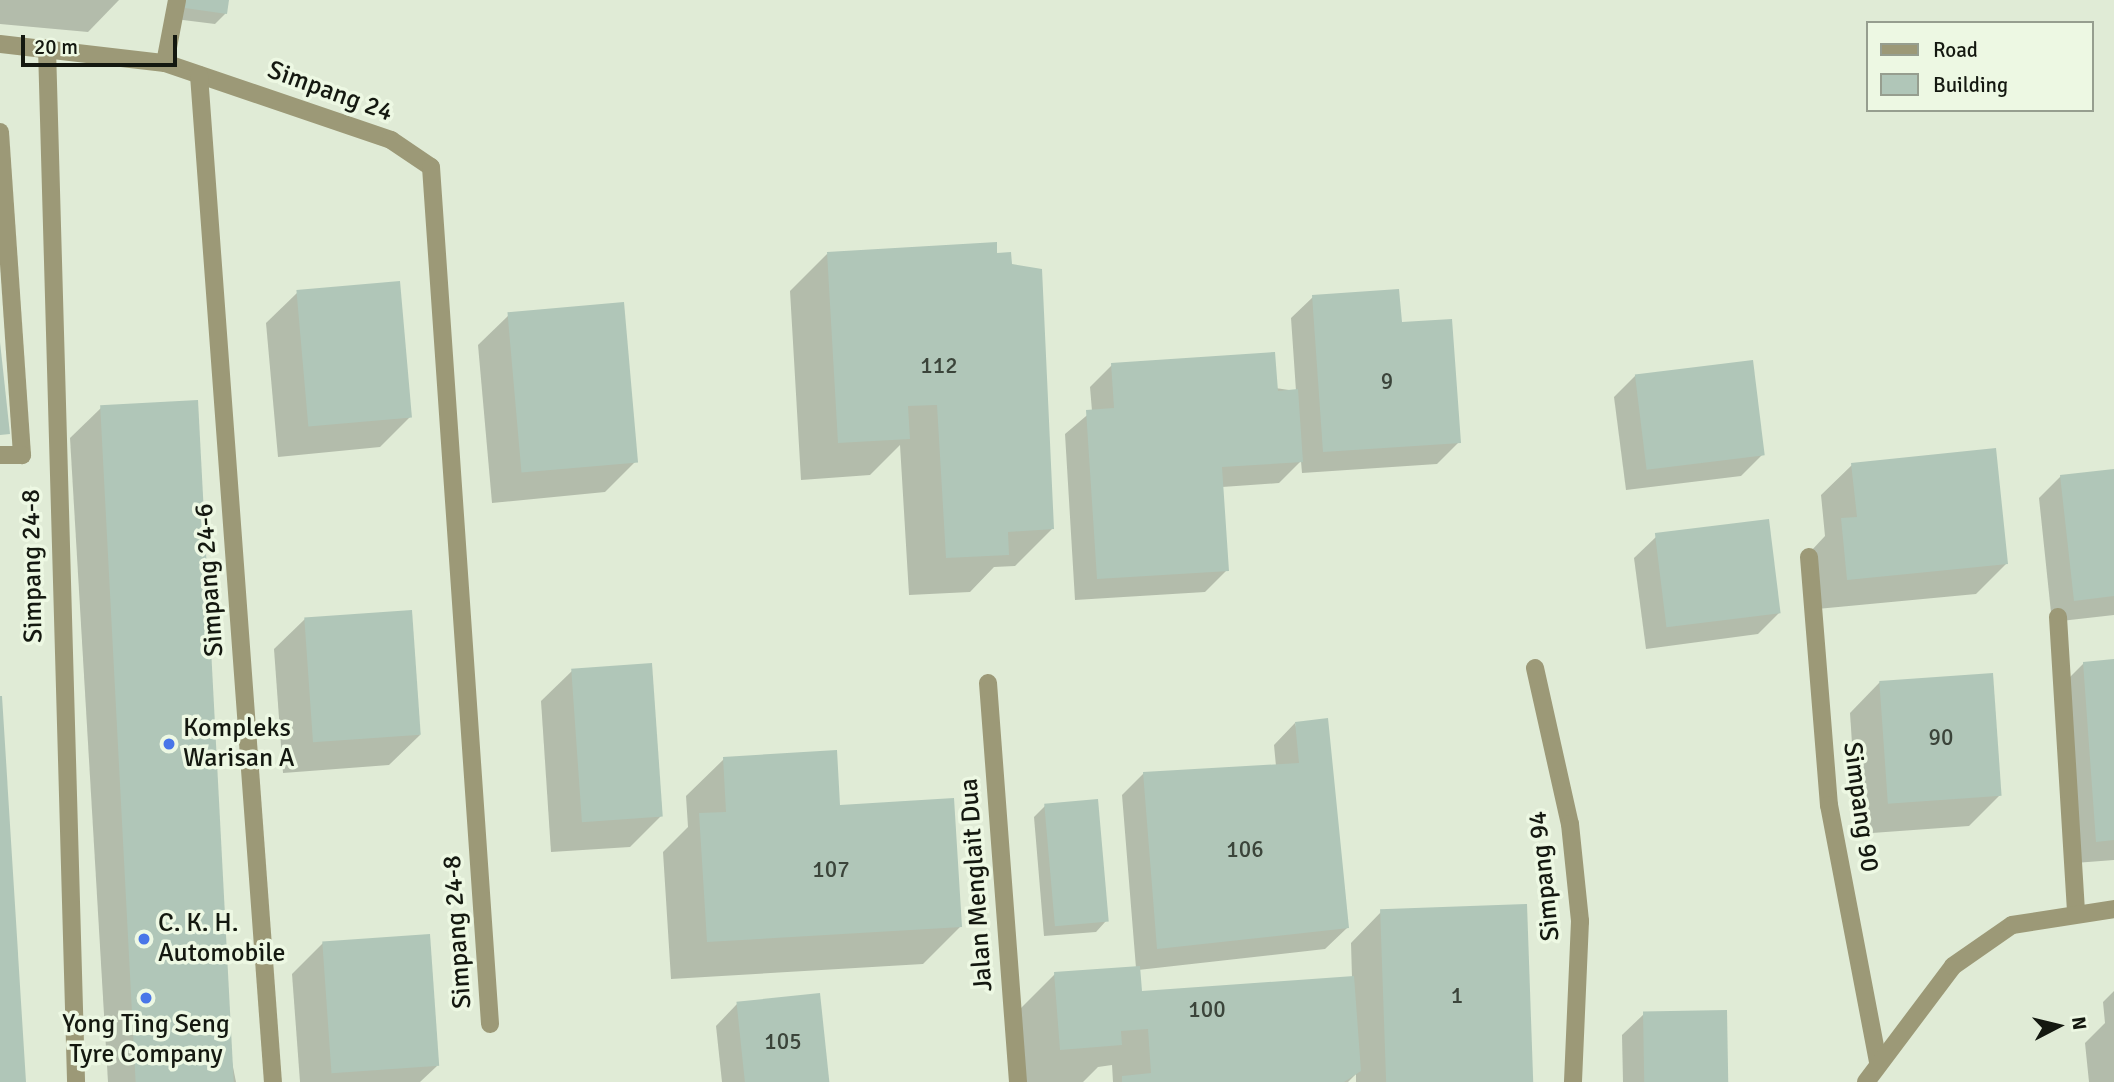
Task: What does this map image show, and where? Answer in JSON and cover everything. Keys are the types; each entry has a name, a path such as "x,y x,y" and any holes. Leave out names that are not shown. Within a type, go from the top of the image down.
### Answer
{"street":[{"path":"166,63 177,0"},
{"name":"Simpang 24","path":"0,44 166,63 391,141 431,167"},
{"name":"Simpang 24-8","path":"47,48 76,1082"},
{"name":"Simpang 24-6","path":"199,75 273,1082"},
{"path":"0,132 22,455 0,455"},
{"name":"Simpang 24-8","path":"431,167 490,1024"},
{"name":"Simpang 90","path":"1808,557 1829,805 1878,1062"},
{"path":"2058,617 2076,912"},
{"name":"Simpang 94","path":"1535,668 1570,824 1580,921 1573,1082"},
{"name":"Jalan Menglait Dua","path":"988,683 1018,1082"},
{"path":"1866,1082 1878,1062 1953,966 2012,925 2076,912 2114,909"}],"building":[{"path":"186,0 229,0 227,14 185,8"},
{"path":"997,242 997,253 1011,252 1012,264 1042,269 1054,529 1008,532 1009,555 946,558 937,405 908,406 910,439 838,443 827,252"},
{"path":"400,281 412,417 308,427 296,290"},
{"path":"1399,289 1402,322 1452,319 1461,443 1323,452 1312,295"},
{"path":"624,302 638,462 521,473 507,312"},
{"path":"0,342 10,434 0,435"},
{"path":"1275,352 1278,391 1298,389 1303,462 1222,467 1229,571 1097,579 1086,410 1114,408 1111,363"},
{"path":"1753,360 1765,455 1647,470 1635,375"},
{"name":"Kompleks Warisan A","path":"198,400 234,1082 136,1082 100,405"},
{"path":"1996,448 2008,564 1847,580 1841,518 1857,517 1851,463"},
{"path":"2114,469 2114,596 2074,601 2060,475"},
{"path":"1769,519 1781,613 1666,627 1655,533"},
{"path":"412,610 421,735 313,742 304,618"},
{"path":"2114,659 2114,840 2096,842 2083,662"},
{"path":"652,663 663,817 582,822 571,669"},
{"path":"1993,673 2002,796 1888,804 1879,681"},
{"path":"2,696 26,1082 0,1082"},
{"path":"1328,718 1349,928 1157,949 1143,772 1299,763 1295,722"},
{"path":"837,750 840,805 954,798 962,927 707,942 699,813 726,812 723,757"},
{"path":"1098,799 1109,922 1055,926 1044,804"},
{"path":"1527,904 1533,1082 1386,1082 1380,909"},
{"path":"430,934 439,1066 331,1073 322,942"},
{"path":"1140,966 1142,991 1354,976 1361,1071 1344,1082 1122,1082 1122,1076 1151,1073 1148,1029 1121,1031 1122,1045 1060,1050 1054,972"},
{"path":"820,993 829,1082 745,1082 736,1002"},
{"path":"1727,1010 1728,1082 1644,1082 1643,1011"}],"place":[{"name":"Kompleks Warisan A","path":"169,744"},
{"name":"C. K. H. Automobile","path":"144,939"},
{"name":"Yong Ting Seng Tyre Company","path":"146,998"}]}
